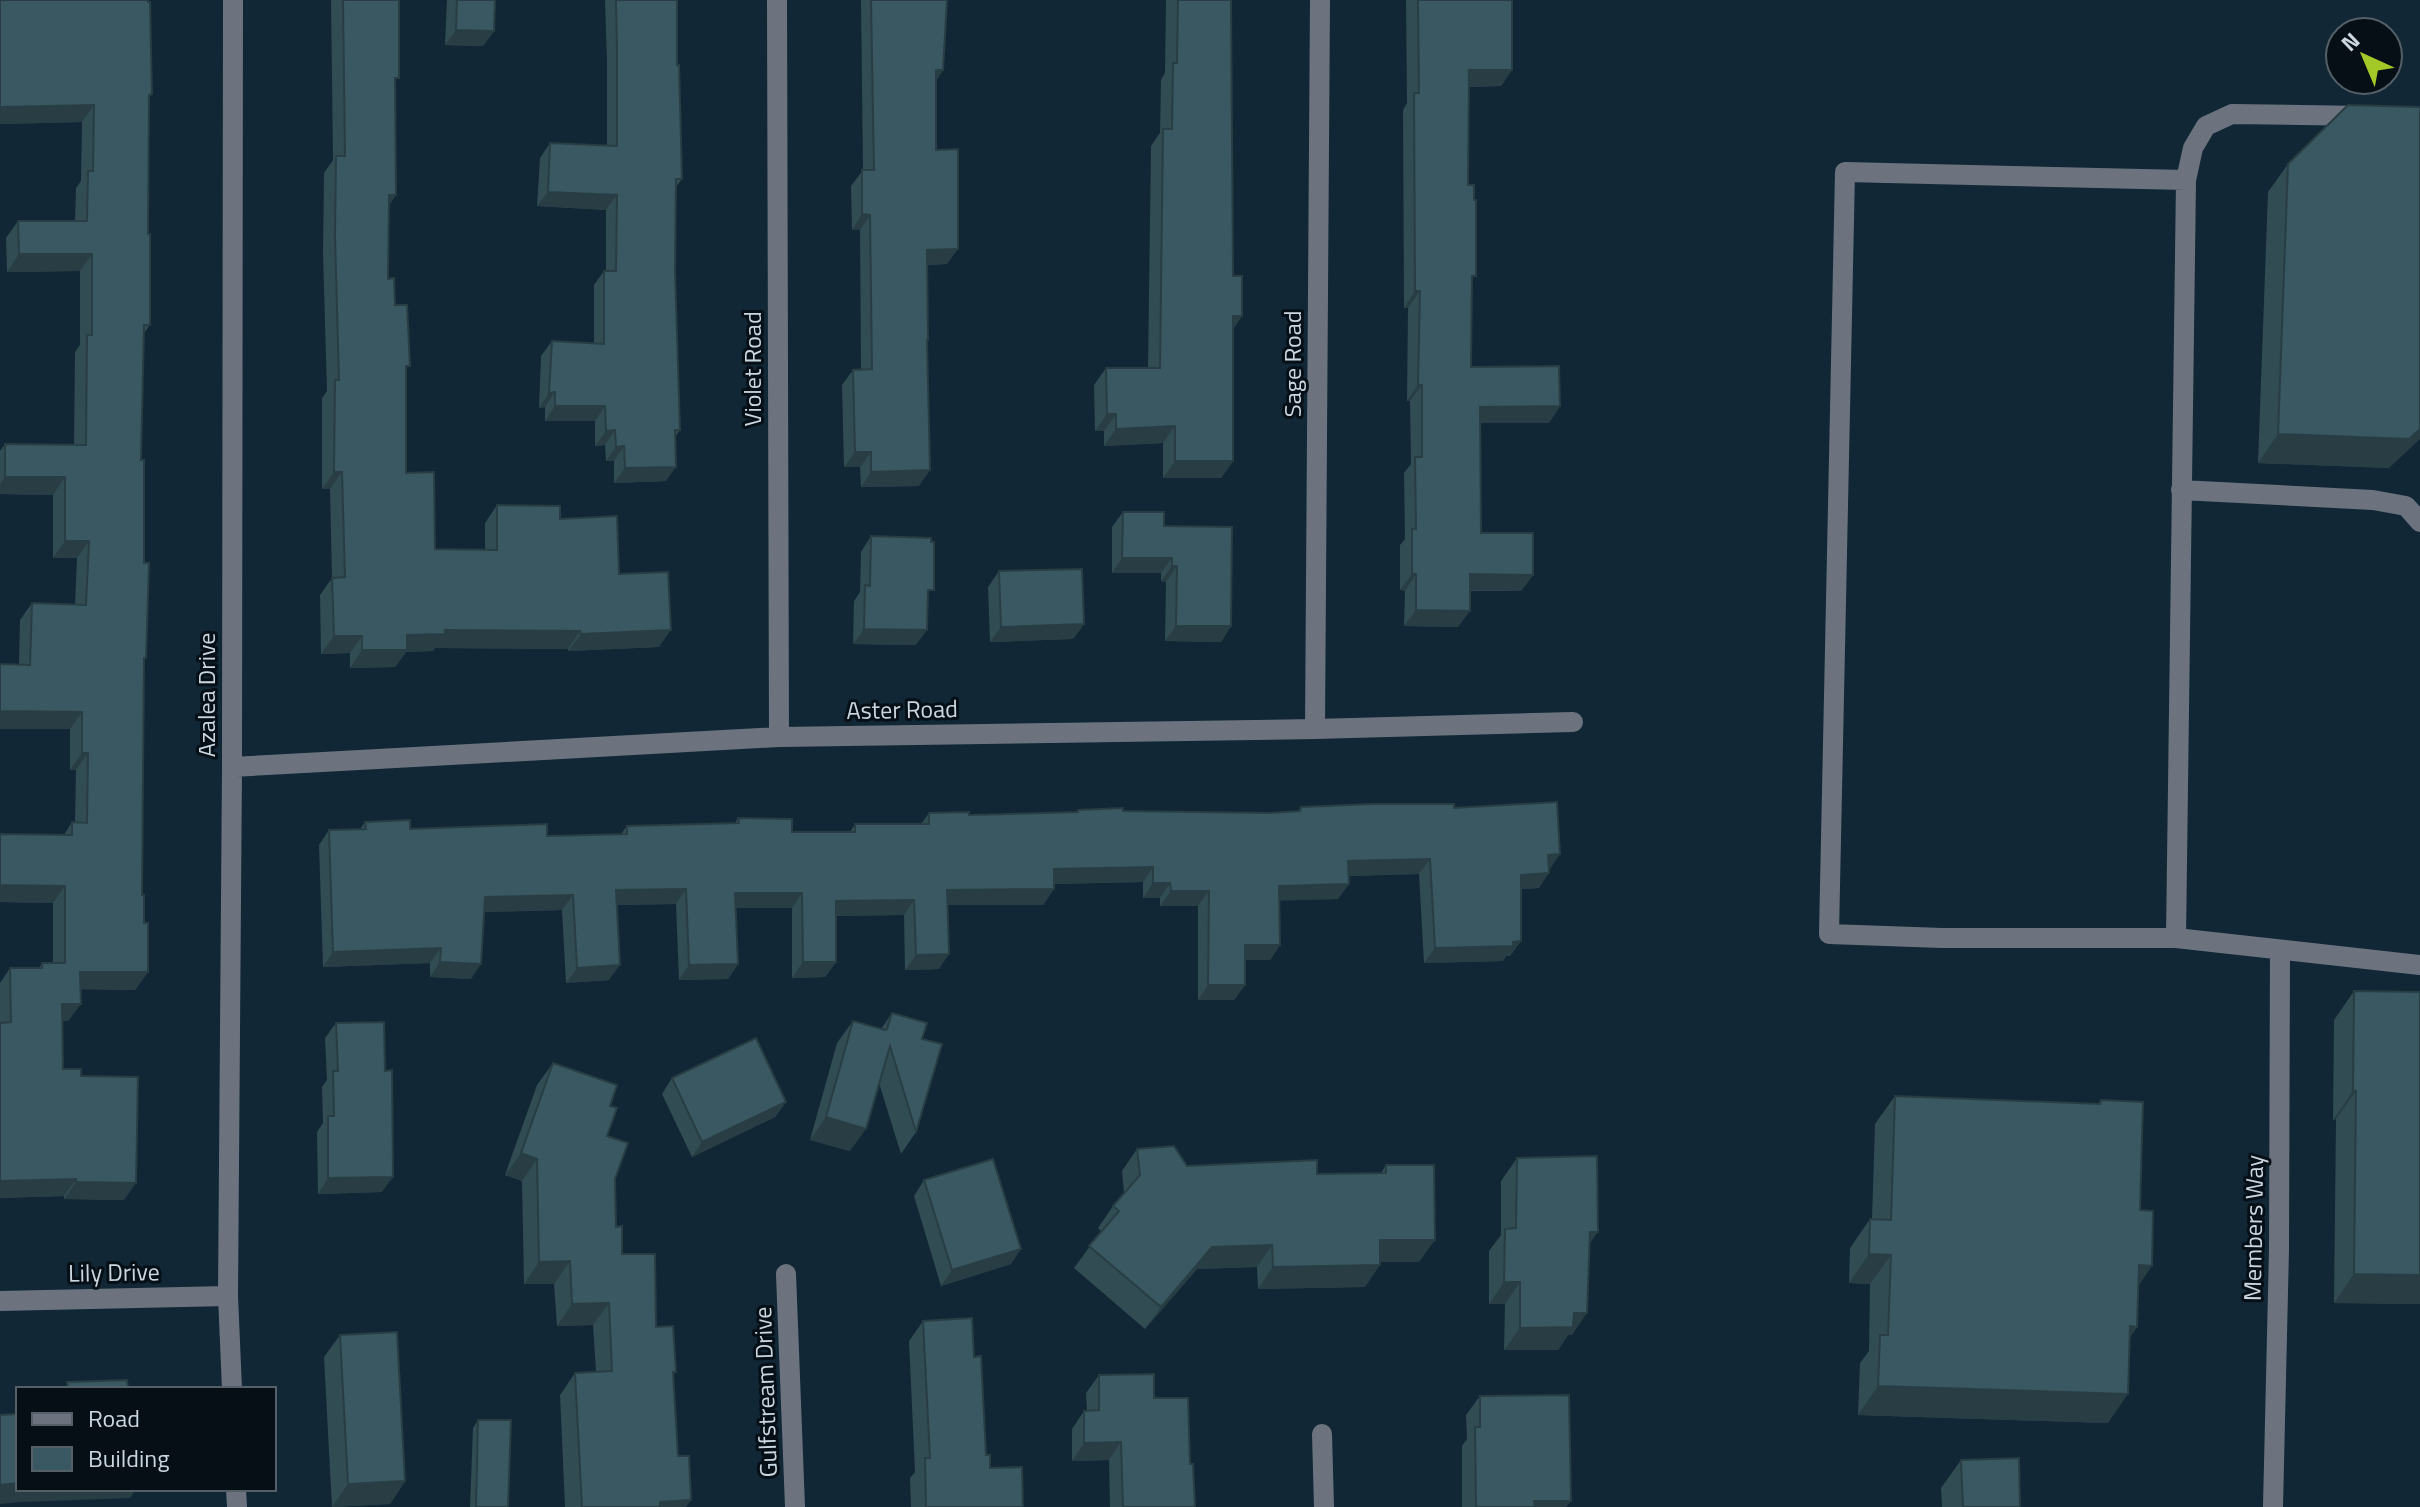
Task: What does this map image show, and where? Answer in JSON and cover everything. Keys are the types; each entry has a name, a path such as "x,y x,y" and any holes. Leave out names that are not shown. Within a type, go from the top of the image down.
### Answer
{"street":[{"name":"Azalea Drive","path":"232,1387 228,1296 233,0"},
{"name":"Violet Road","path":"777,0 779,737"},
{"name":"Sage Road","path":"1315,729 1320,0"},
{"path":"2176,938 2186,180 2193,148 2206,126 2232,114 2383,116"},
{"path":"2186,180 1845,172 1829,934 1942,938 2176,938 2420,965"},
{"path":"2181,490 2373,500 2406,506 2420,522"},
{"name":"Aster Road","path":"232,767 779,737 1573,722"},
{"name":"Members Way","path":"2273,1507 2279,1249 2280,950"},
{"name":"Gulfstream Drive","path":"786,1274 795,1507"},
{"name":"Lily Drive","path":"0,1301 228,1296"},
{"path":"1322,1434 1324,1507"}],"building":[{"path":"0,0 150,2 150,325 144,325 141,460 144,460 144,563 149,563 144,658 142,895 144,923 148,923 148,972 80,972 81,1004 62,1004 63,1069 81,1069 81,1076 138,1077 136,1183 76,1182 76,1179 0,1181 0,1023 11,1022 10,968 42,968 42,963 65,963 65,886 0,885 0,834 72,835 72,822 87,823 88,753 82,753 82,712 0,711 0,664 30,665 32,603 86,605 89,541 65,541 65,477 5,477 5,444 86,445 87,335 92,335 92,254 19,254 18,221 87,221 88,171 93,171 94,105 0,107"},
{"path":"343,0 399,0 399,78 395,78 396,195 389,195 388,279 394,278 395,305 407,305 410,366 406,366 406,473 434,472 435,549 497,550 497,505 560,506 560,519 617,516 619,574 668,572 671,630 581,634 580,631 445,630 445,634 407,635 407,650 362,650 362,636 334,636 332,578 345,577 342,472 334,472 335,380 339,380 336,156 345,156"},
{"path":"457,0 495,0 494,31 456,30"},
{"path":"616,0 677,0 682,179 676,179 675,271 680,430 675,430 676,467 625,468 624,446 616,447 615,430 606,431 605,406 555,406 555,392 549,393 552,341 604,344 604,271 616,271 617,195 548,192 550,143 617,146"},
{"path":"871,0 947,0 943,70 936,70 936,150 958,149 958,249 927,250 930,470 871,472 871,452 855,452 853,370 872,369 870,215 862,214 862,170 874,170"},
{"path":"1178,0 1231,0 1233,276 1242,276 1242,316 1233,316 1233,461 1175,461 1175,426 1116,429 1116,414 1107,414 1106,368 1160,368 1163,129 1172,129"},
{"path":"1418,0 1512,0 1512,70 1469,70 1468,185 1474,185 1476,200 1471,367 1559,366 1560,406 1480,407 1481,533 1533,533 1533,575 1470,574 1470,611 1416,610 1416,574 1412,574 1412,529 1416,529 1415,457 1422,457 1422,385 1418,385 1420,291 1415,291 1414,93 1419,93"},
{"path":"2348,105 2420,107 2420,429 2409,439 2278,434 2288,164"},
{"path":"1123,512 1164,512 1164,526 1232,527 1231,626 1176,626 1177,566 1172,566 1172,558 1122,558"},
{"path":"871,536 931,538 934,542 934,590 928,590 927,630 864,629 865,585 870,586"},
{"path":"1082,569 1084,624 1001,627 999,571"},
{"path":"1557,802 1560,854 1548,855 1549,873 1521,875 1521,941 1513,942 1513,946 1435,948 1430,859 1348,861 1349,884 1279,886 1280,945 1245,945 1245,985 1208,985 1209,891 1171,891 1170,883 1153,883 1153,867 1054,869 1054,889 947,890 949,954 916,955 914,900 836,901 836,962 803,962 802,893 735,893 738,964 689,965 686,889 616,890 620,965 577,968 573,895 485,897 481,964 440,962 441,948 333,952 329,830 366,829 365,822 410,820 410,829 547,824 547,836 627,834 627,826 739,823 738,818 792,819 792,832 855,832 855,824 929,824 929,813 969,812 969,815 1123,808 1123,811 1269,813 1300,811 1301,807 1372,804 1454,804 1454,808"},
{"path":"2354,991 2420,992 2420,1275 2354,1274"},
{"path":"892,1013 927,1023 922,1039 942,1044 916,1132 890,1046 866,1129 826,1117 853,1021 885,1030"},
{"path":"384,1022 385,1071 392,1070 393,1177 328,1178 328,1116 334,1116 333,1071 338,1071 336,1023"},
{"path":"756,1038 786,1102 702,1142 672,1078"},
{"path":"553,1063 617,1085 610,1106 617,1108 607,1136 628,1143 615,1179 616,1227 622,1226 622,1254 655,1254 656,1327 673,1326 678,1456 689,1456 691,1500 660,1502 660,1507 582,1507 575,1373 612,1371 609,1303 572,1304 570,1261 539,1262 537,1159 521,1153"},
{"path":"1895,1096 2100,1104 2101,1100 2143,1102 2140,1210 2153,1211 2152,1266 2139,1265 2137,1327 2130,1326 2128,1394 1878,1386 1880,1335 1888,1335 1891,1255 1869,1254 1870,1219 1891,1220"},
{"path":"1174,1146 1187,1166 1317,1160 1317,1174 1386,1173 1386,1165 1434,1165 1435,1240 1380,1240 1380,1265 1273,1267 1272,1245 1212,1247 1161,1307 1089,1246 1119,1211 1113,1206 1140,1175 1137,1149"},
{"path":"1597,1156 1598,1232 1590,1232 1587,1313 1574,1313 1573,1327 1520,1328 1520,1282 1504,1282 1505,1229 1516,1228 1517,1158"},
{"path":"993,1159 1021,1249 952,1270 924,1180"},
{"path":"972,1318 974,1357 981,1356 986,1455 990,1455 990,1468 1022,1467 1023,1507 926,1507 925,1458 930,1458 923,1321"},
{"path":"397,1332 405,1481 348,1484 340,1335"},
{"path":"1154,1374 1154,1398 1188,1398 1195,1507 1123,1507 1121,1442 1084,1443 1084,1411 1099,1410 1099,1375"},
{"path":"127,1380 128,1387 68,1387 67,1382"},
{"path":"1569,1395 1571,1501 1534,1501 1535,1507 1476,1507 1475,1427 1480,1427 1480,1396"},
{"path":"16,1414 16,1483 0,1485 0,1415"},
{"path":"478,1420 511,1420 508,1507 476,1507"},
{"path":"2019,1458 2020,1507 1963,1507 1961,1460"}]}
